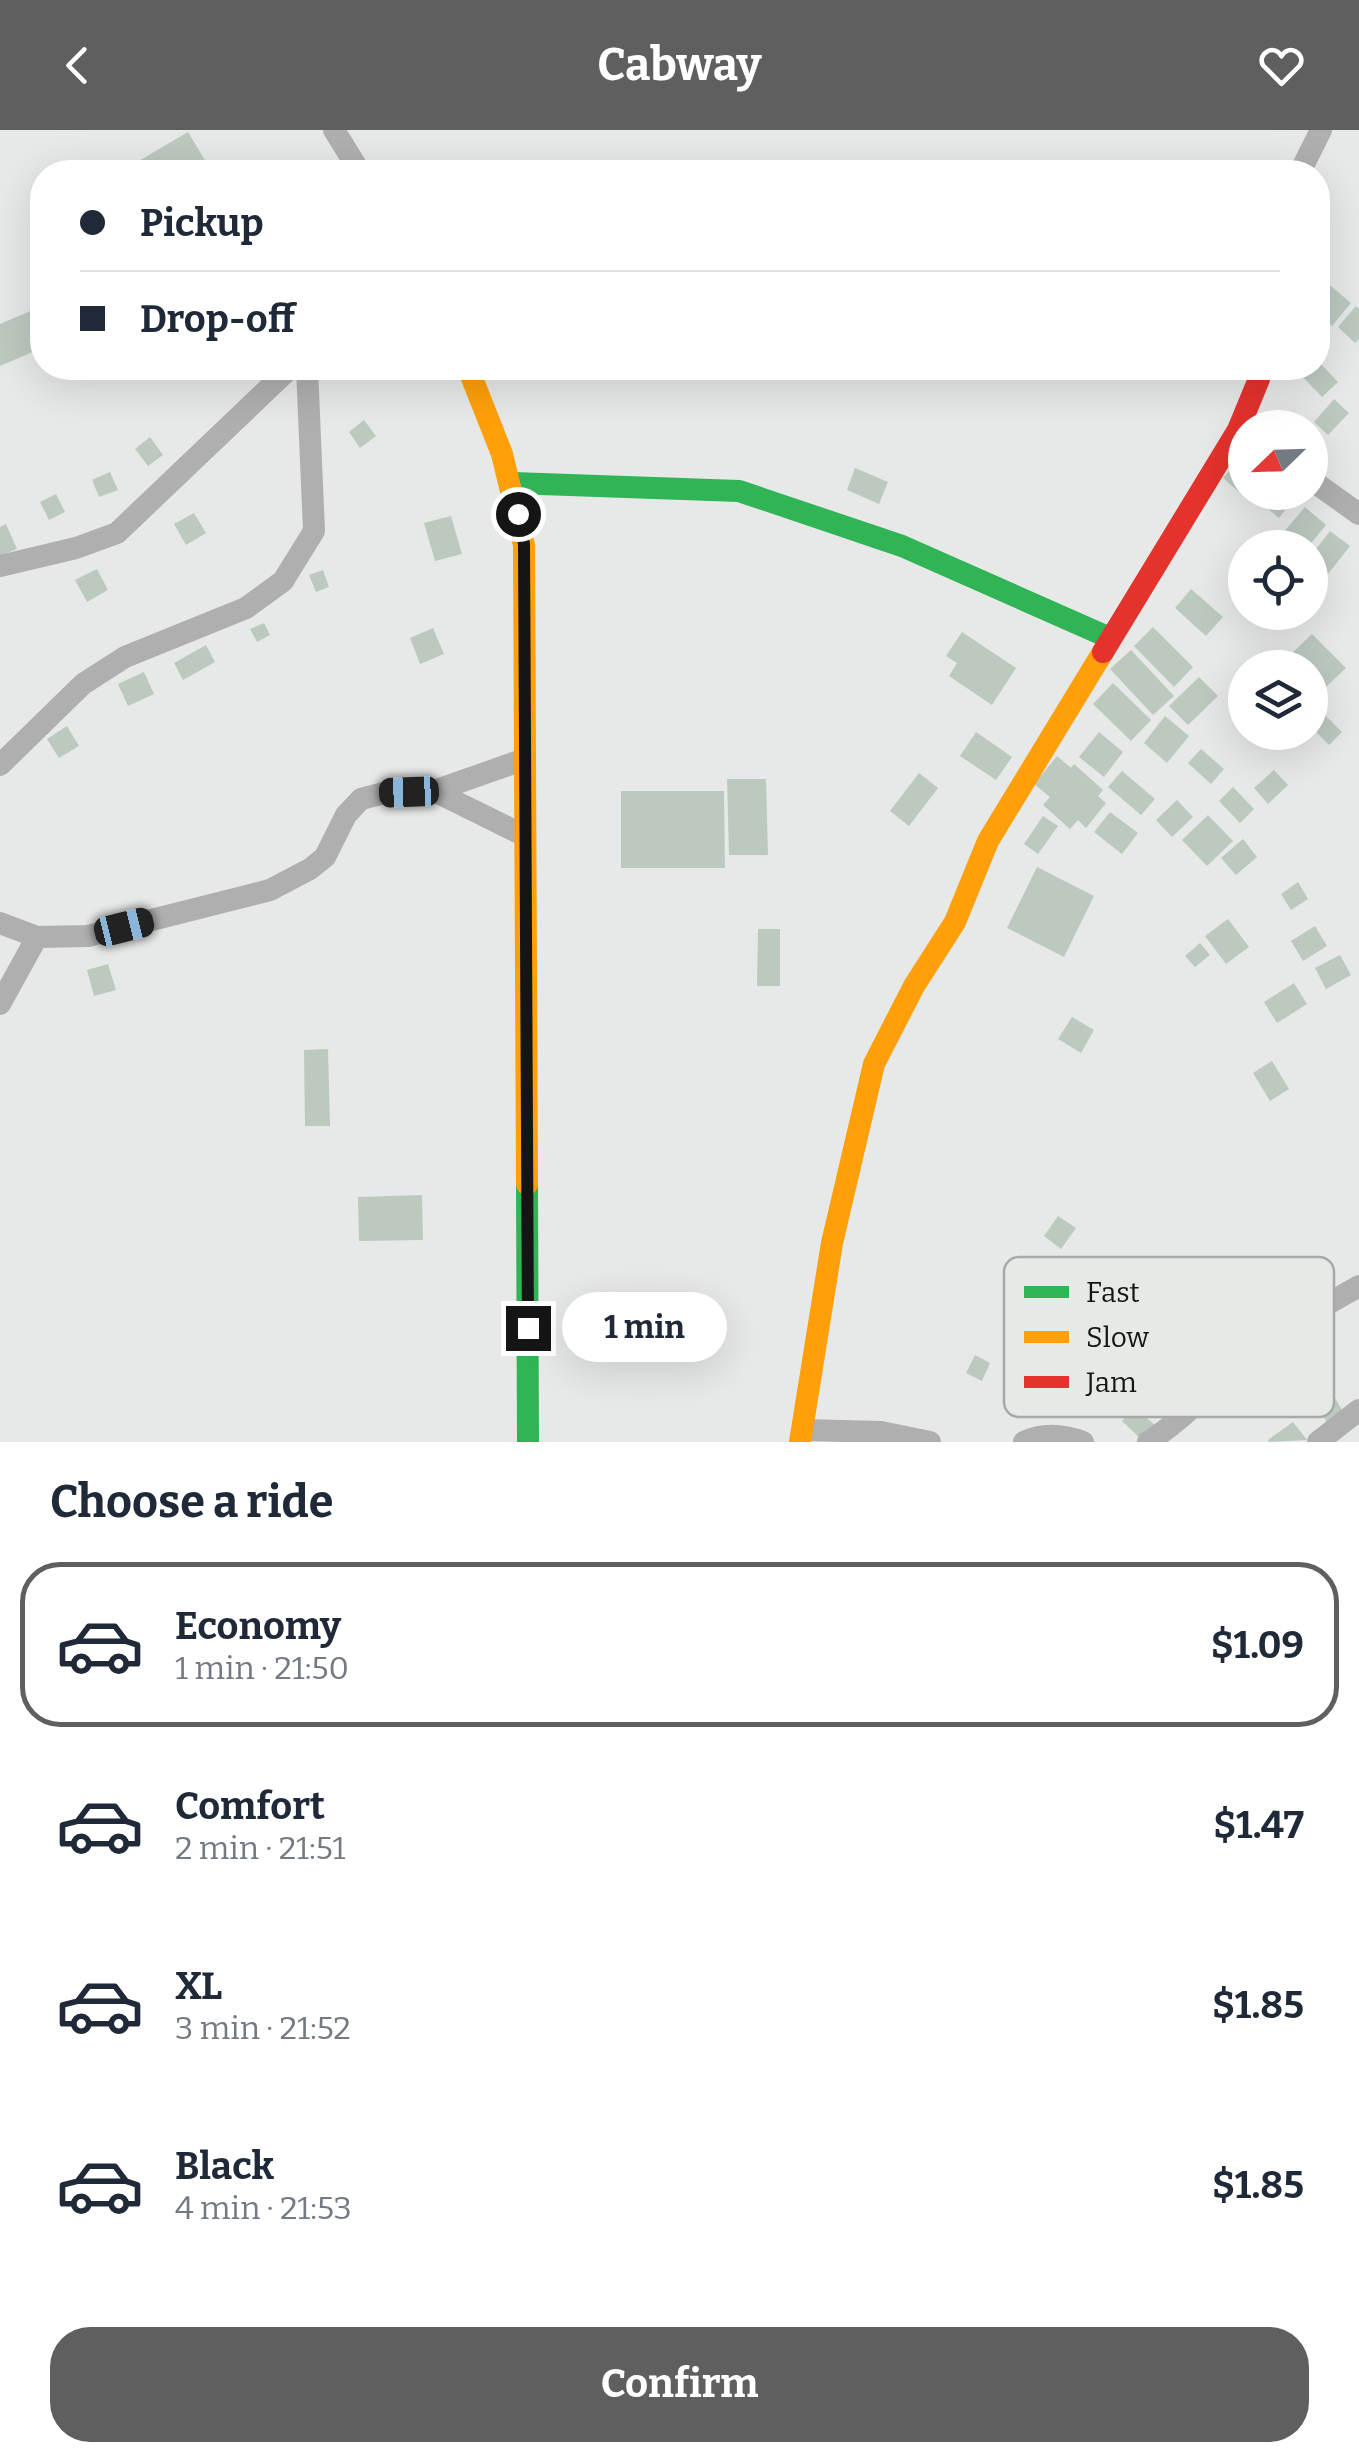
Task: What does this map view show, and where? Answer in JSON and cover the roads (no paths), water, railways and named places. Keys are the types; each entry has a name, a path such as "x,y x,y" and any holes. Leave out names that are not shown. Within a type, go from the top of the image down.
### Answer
{"street":[{"path":"334,130 353,160"},
{"path":"1306,160 1321,130"},
{"path":"0,566 76,548 116,533 277,380"},
{"path":"0,765 82,684 125,658 246,608 284,582 314,531 308,380"},
{"path":"473,380 513,483 524,544 528,1442"},
{"path":"1249,410 1259,380"},
{"path":"930,1442 881,1432 801,1436 832,1243 874,1064 914,986 955,922 988,841 1110,638 1228,455"},
{"path":"513,483 739,491 902,546 1110,638"},
{"path":"1328,492 1359,514"},
{"path":"0,923 37,937 88,936 270,890 325,857 346,815 361,799 384,793 434,792 525,759"},
{"path":"434,792 525,836"},
{"path":"0,1004 37,937"},
{"path":"1334,1300 1359,1286"},
{"path":"1318,1442 1359,1410"},
{"path":"1148,1442 1184,1417"},
{"path":"1024,1442 1035,1437 1065,1436 1083,1442"}]}
